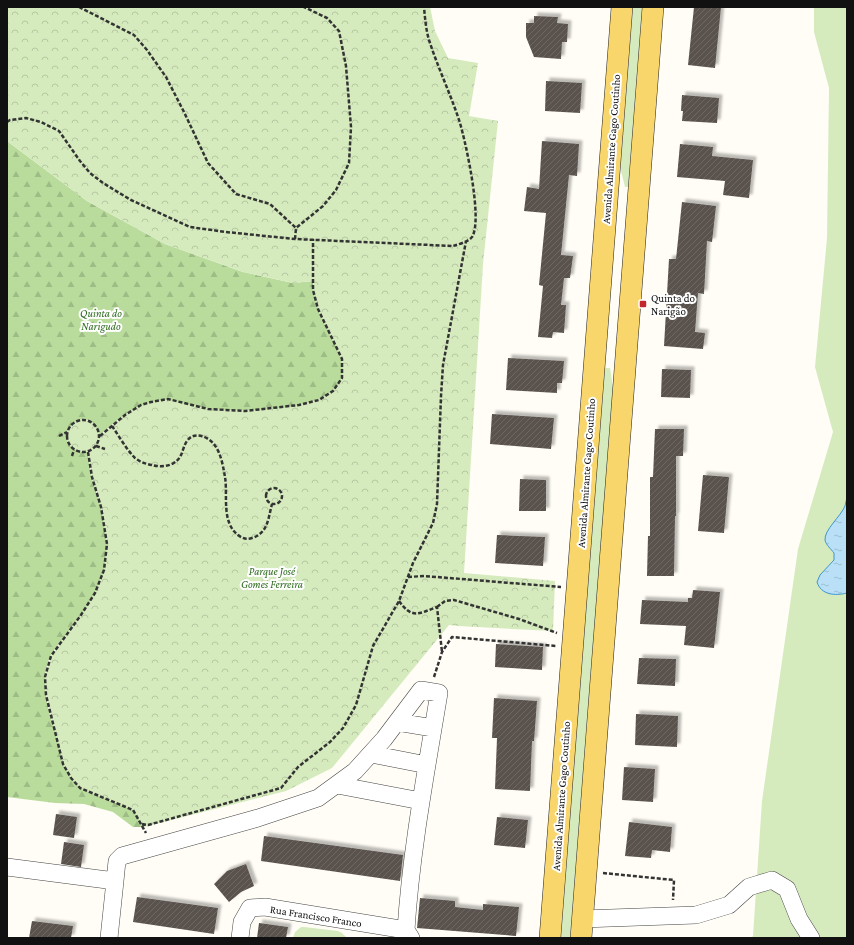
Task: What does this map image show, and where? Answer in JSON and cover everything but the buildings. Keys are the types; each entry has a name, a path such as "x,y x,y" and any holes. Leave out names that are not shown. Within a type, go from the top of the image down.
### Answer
{"main road":[{"name":"Avenida Almirante Gago Coutinho","path":"550,938 622,7"},
{"path":"582,928 653,7"},
{"path":"602,259 633,261"},
{"path":"600,292 631,294"}],"street":[{"path":"109,938 117,861 122,856 266,816 318,798 355,771 371,754 421,690 439,693 421,801 408,934"},
{"path":"397,722 433,728"},
{"path":"371,754 427,765"},
{"path":"337,785 421,801"},
{"path":"7,867 115,881"},
{"path":"582,928 696,915 729,905 749,887 772,880 787,889 799,919 811,938"},
{"name":"Rua Francisco Franco","path":"240,938 242,922 250,908 265,907 408,934"}],"path":[{"path":"79,7 134,35 147,50 166,77 208,163 236,194 270,204 296,228"},
{"path":"295,239 296,228 323,206 336,190 349,163 351,127 346,66 339,32 327,18 304,7"},
{"path":"7,122 10,120 26,118 41,122 59,131 90,173 103,183 131,200 190,227 295,239 453,246 471,238 475,230 476,206 473,184 460,124 429,38 424,7"},
{"path":"100,436 98,429 94,424 88,420 82,419 75,421 67,432 69,445 74,450 88,452 96,446 100,436 125,415 141,405 151,402 168,399 208,409 245,411 299,405 319,400 333,391 342,378 342,360 318,309 313,290 313,239"},
{"path":"142,824 148,825 281,788 298,767 330,742 343,728 356,705 373,646 399,601 413,563 433,523 437,504 440,402 443,365 466,241"},
{"path":"72,418 75,421"},
{"path":"112,426 136,459 154,466 167,466 174,463 181,455 186,443 194,436 204,436 213,443 221,456 225,479 227,517 230,527 241,538 248,539 258,536 266,528 272,504"},
{"path":"59,436 67,432"},
{"path":"96,446 105,449"},
{"path":"72,456 74,450"},
{"path":"88,452 92,477 101,507 107,544 104,570 95,593 81,615 50,656 45,677 46,694 63,764 71,778 80,788 133,810 142,824 153,848"},
{"path":"276,488 280,490 282,498 280,502 272,504 268,502 266,494 268,490 276,488"},
{"path":"408,577 424,576 577,588"},
{"path":"399,601 409,613 415,613 437,607 445,601 454,600 519,619 573,642"},
{"path":"437,607 442,652"},
{"path":"430,692 442,652 452,637 573,642"},
{"path":"586,871 674,880"}],"green space":[{"name":"Parque José Gomes Ferreira","path":"7,7 430,7 435,31 448,58 478,63 469,116 498,121 483,264 464,573 555,581 553,631 449,625 332,768 286,791 144,827 133,810 80,788 71,778 63,764 46,695 45,677 51,656 95,593 104,570 107,544 101,507 92,477 88,452 74,449 68,443 67,434 71,426 77,421 85,419 93,423 100,436 125,415 138,407 166,399 221,410 260,410 302,404 320,398 334,390 342,378 343,371 339,353 318,311 313,281 293,283 243,272 165,244 87,201 7,141"},
{"path":"633,7 642,7 628,187 625,187 621,171 621,162"},
{"path":"814,7 847,7 847,938 751,938 753,936 762,801 798,549 833,432 815,367 827,238 829,88 814,32"},
{"name":"Quinta do Narigudo","path":"7,141 87,201 165,244 243,272 293,283 313,281 318,307 338,349 343,364 342,378 334,390 320,398 303,404 261,410 223,410 151,402 140,406 122,417 81,452 88,452 92,479 105,524 107,536 106,559 101,580 92,598 51,655 46,669 45,686 47,704 59,741 80,788 133,810 144,827 133,827 113,812 84,804 55,803 7,797"},
{"path":"605,368 610,368 613,388 570,938 561,938"},
{"path":"301,927 338,931 347,938 293,938 295,932"}],"water":[{"path":"847,497 847,593 829,594 822,590 817,582 820,575 834,560 834,553 826,544 825,536 843,510"}],"place":[{"name":"Quinta do Narigão","path":"643,304"}]}
